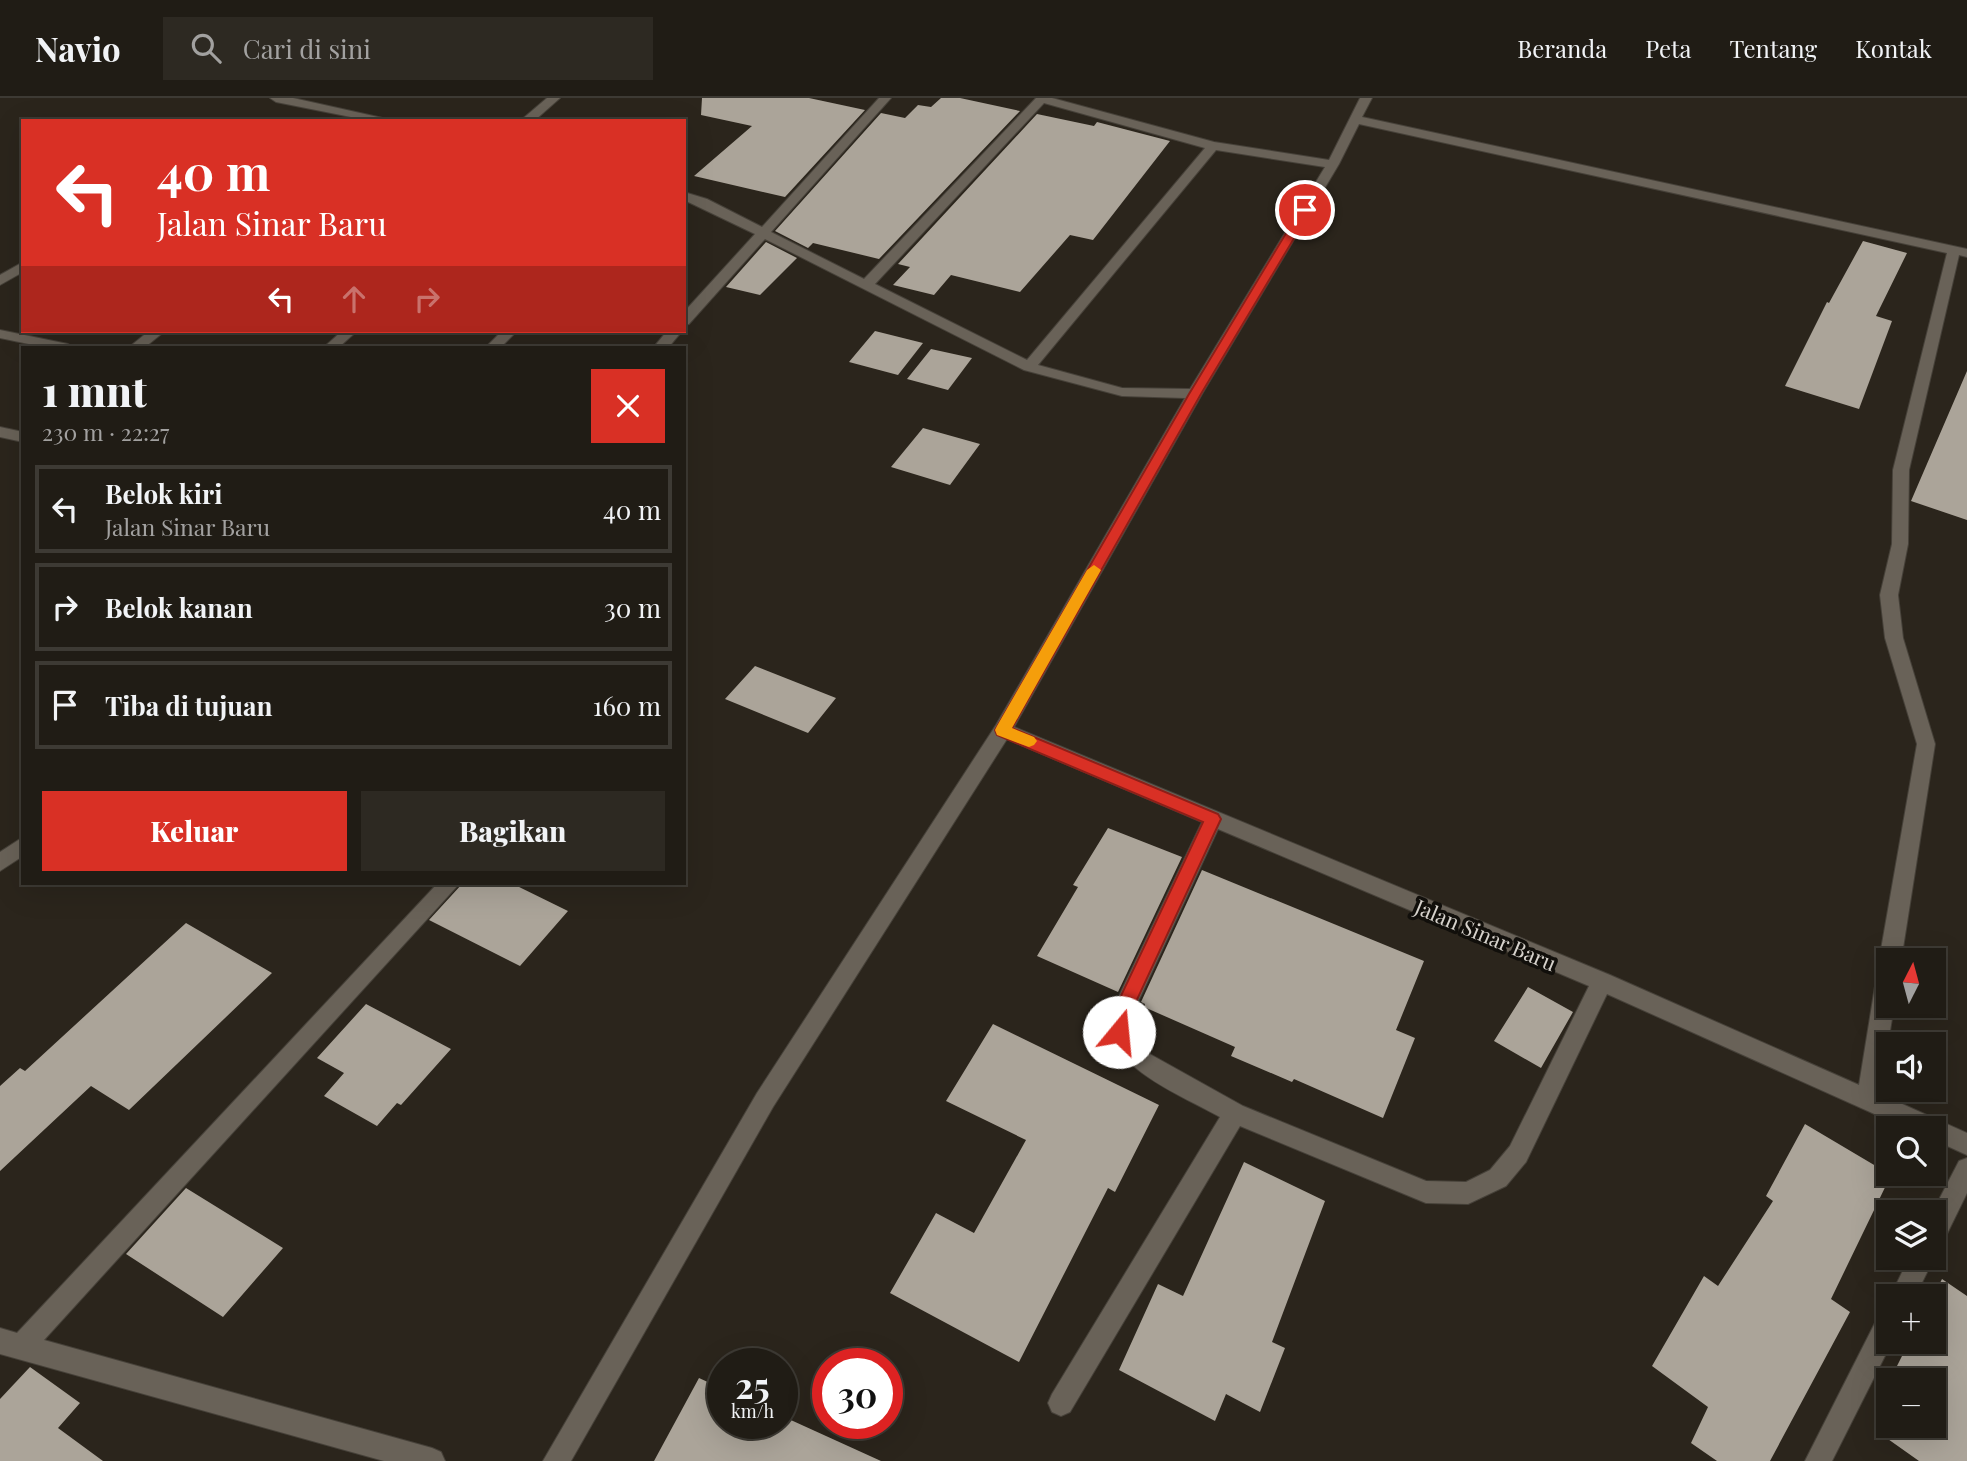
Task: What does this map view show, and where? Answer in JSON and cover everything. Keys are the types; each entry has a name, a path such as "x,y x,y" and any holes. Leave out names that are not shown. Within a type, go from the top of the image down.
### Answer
{"street":[{"path":"276,98 380,119"},
{"path":"528,119 554,98"},
{"path":"686,319 886,98"},
{"path":"865,286 1042,98 1213,146 1333,164"},
{"path":"556,1461 765,1100 1003,730 1195,394 1333,164 1366,98"},
{"path":"1354,119 1960,251 1901,470 1900,544 1889,595 1894,638 1926,744 1893,948"},
{"path":"1029,367 1213,146"},
{"path":"686,197 1029,367 1122,391 1195,394"},
{"path":"0,281 21,267"},
{"path":"138,346 155,333"},
{"path":"332,346 348,333"},
{"path":"494,346 508,333"},
{"path":"0,334 58,346"},
{"path":"0,432 21,437"},
{"name":"Jalan Sinar Baru","path":"1003,730 1602,982 1967,1143"},
{"path":"1213,819 1119,1019 1119,1032 1140,1060 1235,1113 1426,1192 1468,1193 1498,1178 1518,1154 1602,982"},
{"path":"0,863 21,847"},
{"path":"432,1461 11,1344 448,885"},
{"path":"1868,1098 1881,1018"},
{"path":"1061,1403 1235,1113"},
{"path":"1946,1210 1967,1169"},
{"path":"1818,1461 1876,1347"}],"building":[{"path":"702,98 809,98 865,110 785,197 694,176 752,126 701,115"},
{"path":"941,98 960,98 1020,111 879,259 813,243 808,248 775,231 881,113 905,118 918,105 931,107"},
{"path":"1037,114 1094,126 1097,122 1170,141 1093,240 1070,235 1020,292 951,275 934,295 893,285 910,267 898,264"},
{"path":"1863,241 1907,253 1876,316 1892,321 1859,409 1785,386 1827,302 1829,303"},
{"path":"766,242 797,258 760,295 726,287"},
{"path":"875,331 923,343 898,375 849,362"},
{"path":"931,349 972,358 948,390 907,379"},
{"path":"1967,371 1967,520 1911,501"},
{"path":"923,428 980,444 950,485 891,467"},
{"path":"755,666 836,698 808,733 725,699"},
{"path":"1108,828 1182,857 1118,992 1037,956 1078,887 1073,885"},
{"path":"1202,870 1424,961 1396,1030 1415,1038 1383,1118 1294,1079 1292,1082 1231,1056 1235,1047 1144,1007 1145,1004 1141,1002"},
{"path":"461,885 515,885 568,911 520,966 429,920"},
{"path":"186,923 272,973 129,1110 91,1086 0,1171 0,1086 20,1068 25,1071"},
{"path":"1528,987 1573,1012 1541,1068 1494,1041"},
{"path":"366,1004 451,1049 401,1105 397,1103 377,1126 324,1096 344,1073 317,1058"},
{"path":"993,1024 1159,1105 1115,1192 1108,1188 1019,1362 890,1293 936,1213 974,1233 1026,1140 946,1101"},
{"path":"1805,1124 1876,1166 1876,1186 1886,1186 1879,1200 1876,1200 1876,1206 1831,1299 1850,1312 1770,1461 1717,1461 1691,1443 1708,1407 1652,1366 1704,1276 1718,1286 1773,1201 1766,1196"},
{"path":"1244,1162 1325,1201 1272,1342 1285,1348 1260,1412 1226,1394 1215,1421 1119,1370 1158,1284 1183,1296"},
{"path":"186,1188 283,1248 223,1317 126,1254"},
{"path":"1942,1279 1967,1296 1967,1461 1919,1461 1886,1438 1946,1438 1946,1368 1896,1368 1903,1354 1946,1354 1946,1284 1940,1284"},
{"path":"30,1367 80,1403 58,1428 103,1461 0,1461 0,1399"},
{"path":"699,1378 707,1382 707,1439 798,1439 798,1423 812,1430 812,1439 833,1439 881,1461 654,1461"}],"slow traffic":[{"path":"1029,741 1003,730 1094,570"}],"route":[{"path":"1119,1032 1119,1019 1213,819 1003,730 1195,394 1305,210"}]}
